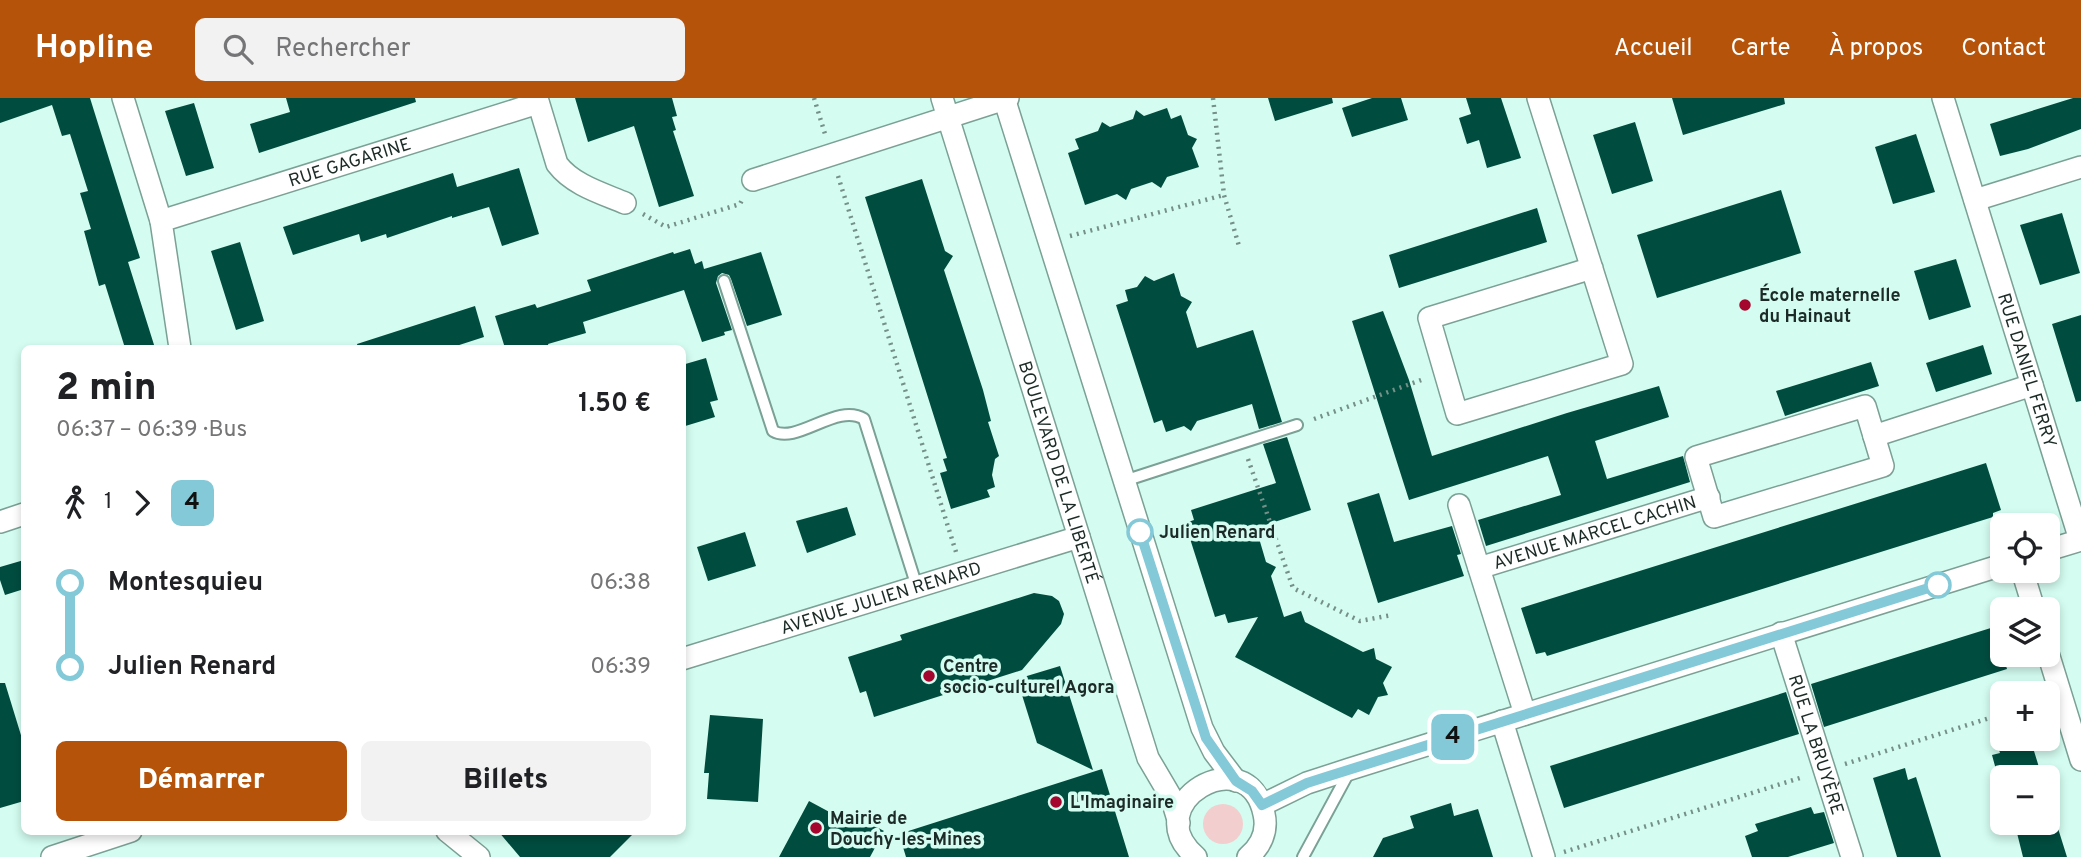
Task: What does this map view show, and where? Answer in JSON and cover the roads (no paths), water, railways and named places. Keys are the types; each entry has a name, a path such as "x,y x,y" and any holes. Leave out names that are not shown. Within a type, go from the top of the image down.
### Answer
{"street":[{"path":"122,98 161,221 180,345"},
{"path":"753,180 832,155 945,108 1005,98 1202,728 1214,752 1236,781 1252,791 1262,805 1265,832 1256,850 1248,857"},
{"name":"RUE DANIEL FERRY","path":"1943,98 2081,540"},
{"path":"1543,99 1622,364 1457,414 1429,317 1592,268"},
{"name":"RUE GAGARINE","path":"161,221 537,100 557,164 577,182 625,203"},
{"name":"BOULEVARD DE LA LIBERTÉ","path":"945,108 1148,758 1171,797 1184,843 1196,857"},
{"path":"1975,200 2081,167"},
{"path":"1874,436 2032,385"},
{"name":"AVENUE MARCEL CACHIN","path":"1865,406 1874,436 1883,467 1714,517 1696,457 1865,406"},
{"name":"AVENUE MARCEL CACHIN","path":"1479,569 1709,497"},
{"name":"AVENUE MARCEL CACHIN","path":"1459,505 1525,715"},
{"path":"0,522 21,515"},
{"name":"AVENUE JULIEN RENARD","path":"686,658 1079,537"},
{"path":"2060,546 2081,540"},
{"path":"1262,805 1307,783 1350,769 1990,569"},
{"name":"RUE LA BRUYÈRE","path":"1781,633 1852,857"},
{"path":"2052,667 2081,760"},
{"path":"1502,721 1552,855"},
{"path":"1178,823 1185,799 1199,785 1217,779 1236,781"},
{"path":"52,857 119,835"},
{"path":"452,835 479,857"}],"lane":[{"path":"724,281 773,431 786,434 848,415 864,419 916,587"},
{"path":"1124,481 1297,425"},
{"path":"1303,857 1350,769"}],"place":[{"name":"École maternelle du Hainaut","path":"1745,305"},
{"name":"Julien Renard","path":"1140,532"},
{"name":"Centre socio-culturel Agora","path":"929,676"},
{"name":"L'Imaginaire","path":"1056,802"},
{"name":"Mairie de Douchy-les-Mines","path":"816,828"}]}
